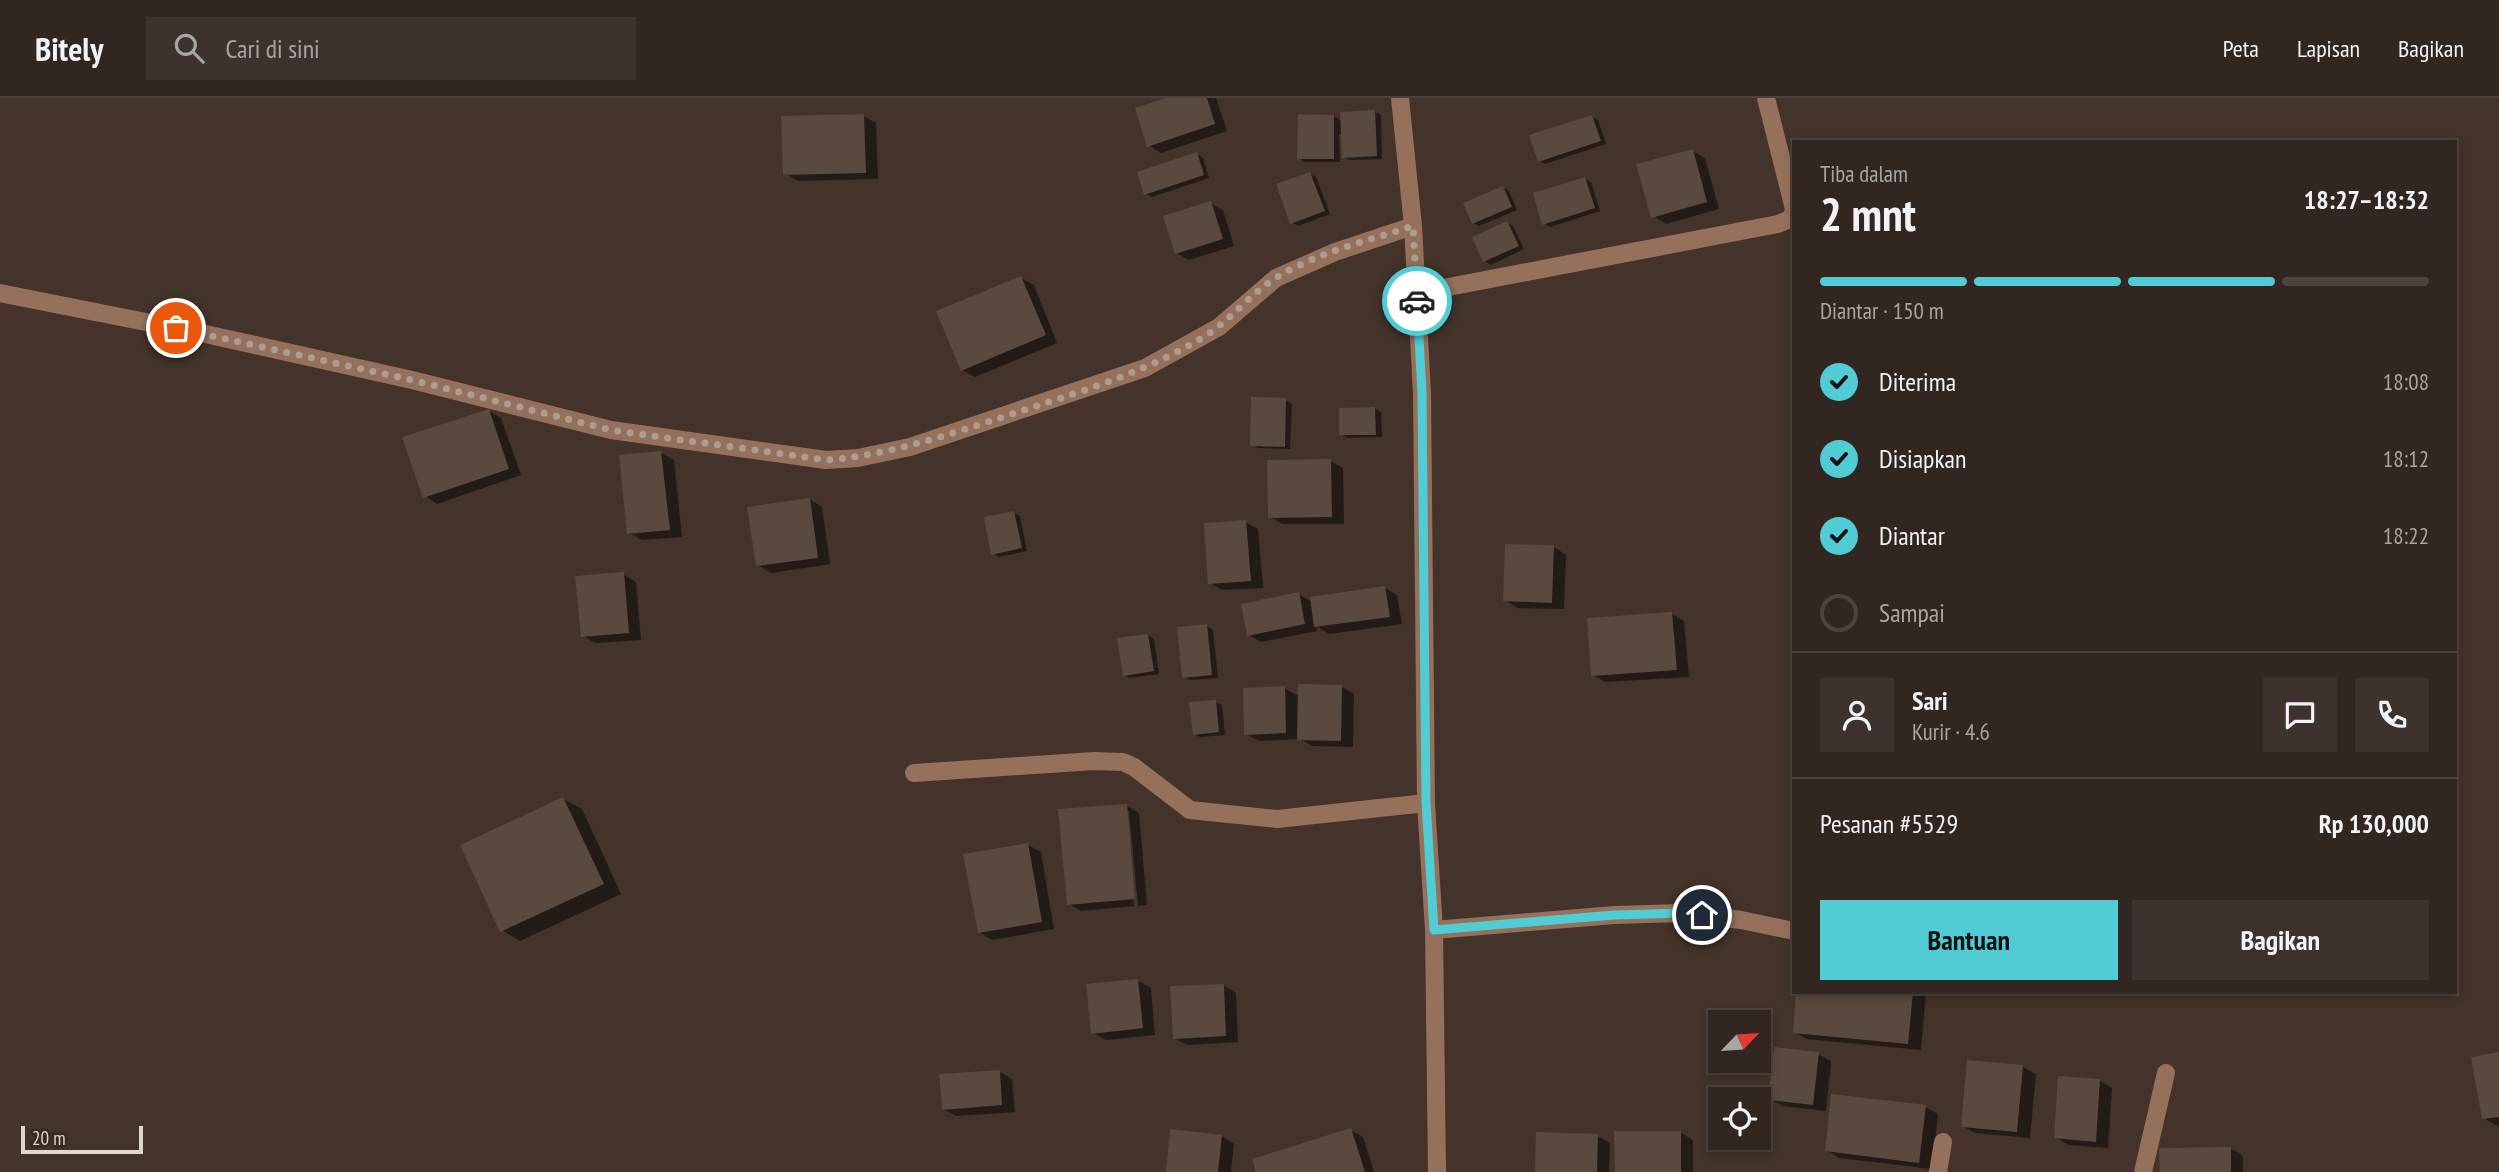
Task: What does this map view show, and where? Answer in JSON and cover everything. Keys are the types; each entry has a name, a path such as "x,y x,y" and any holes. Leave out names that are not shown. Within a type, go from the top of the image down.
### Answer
{"street":[{"path":"1400,98 1413,226 1422,393 1426,803 1434,930 1437,1172"},
{"path":"1766,98 1792,203"},
{"path":"1417,293 1778,224 1790,219 1792,215"},
{"path":"0,293 201,333 399,377 611,430 826,460 858,458 910,447 1145,368 1219,327 1276,278 1335,252 1413,226"},
{"path":"914,773 1094,761 1123,762 1134,767 1190,810 1277,820 1426,803"},
{"path":"1434,930 1614,915 1682,913 1741,920 1792,931"},
{"path":"2143,1172 2166,1073"},
{"path":"1938,1172 1943,1142"}],"building":[{"path":"1166,98 1207,98 1215,124 1147,147 1135,108"},
{"path":"1375,110 1377,156 1342,158 1340,112"},
{"path":"864,114 866,173 783,175 781,116"},
{"path":"1298,114 1334,115 1334,159 1297,159"},
{"path":"1592,115 1601,141 1538,162 1529,135"},
{"path":"1693,149 1707,202 1651,218 1636,164"},
{"path":"1197,152 1204,175 1144,195 1137,172"},
{"path":"1310,172 1325,211 1290,224 1276,184"},
{"path":"1585,177 1595,208 1542,225 1533,193"},
{"path":"1503,186 1512,207 1472,224 1463,203"},
{"path":"1211,201 1223,239 1175,254 1163,216"},
{"path":"1507,221 1519,246 1483,262 1472,237"},
{"path":"1021,276 1046,335 961,371 936,311"},
{"path":"1251,397 1286,398 1285,447 1250,446"},
{"path":"1375,407 1376,435 1339,435 1339,408"},
{"path":"489,409 509,469 423,498 402,437"},
{"path":"661,451 670,530 627,534 619,455"},
{"path":"1331,459 1332,517 1268,518 1267,460"},
{"path":"810,498 818,558 756,566 747,507"},
{"path":"1014,511 1022,548 991,555 984,517"},
{"path":"1246,520 1251,581 1208,584 1204,523"},
{"path":"1505,544 1554,545 1552,603 1503,601"},
{"path":"624,572 629,633 581,637 575,576"},
{"path":"1385,586 1390,617 1314,627 1310,597"},
{"path":"1299,592 1305,624 1247,636 1241,604"},
{"path":"1672,612 1677,670 1591,676 1587,618"},
{"path":"1207,624 1212,675 1182,678 1177,627"},
{"path":"1148,634 1154,671 1123,676 1117,638"},
{"path":"1298,684 1342,685 1341,741 1297,740"},
{"path":"1285,686 1286,733 1244,735 1243,688"},
{"path":"1216,700 1219,732 1193,735 1189,702"},
{"path":"563,797 604,884 500,932 460,845"},
{"path":"1127,804 1135,899 1067,905 1058,809"},
{"path":"1028,843 1042,922 978,933 963,854"},
{"path":"1138,979 1143,1028 1091,1034 1086,984"},
{"path":"1224,984 1226,1036 1173,1039 1170,986"},
{"path":"1796,994 1913,994 1908,1044 1793,1033"},
{"path":"1774,1047 1819,1052 1813,1105 1771,1100 1769,1087"},
{"path":"2499,1052 2499,1117 2482,1119 2471,1057"},
{"path":"1967,1060 2023,1065 2017,1132 1961,1127"},
{"path":"1000,1070 1002,1105 942,1110 939,1074"},
{"path":"2058,1076 2100,1079 2096,1142 2054,1138"},
{"path":"1831,1094 1926,1105 1919,1163 1825,1151"},
{"path":"1351,1128 1365,1172 1256,1172 1252,1159"},
{"path":"1170,1129 1222,1135 1218,1172 1166,1172"},
{"path":"1614,1131 1681,1131 1681,1172 1615,1172"},
{"path":"1536,1132 1598,1134 1597,1172 1535,1172"},
{"path":"2231,1147 2231,1172 2160,1172 2159,1148"}],"way so far":[{"path":"176,328 412,380 611,430 826,460 858,458 910,447 1145,368 1219,327 1276,278 1316,259 1413,226 1417,301"}],"route":[{"path":"1417,301 1422,393 1426,803 1434,930 1614,915 1702,915"}]}
